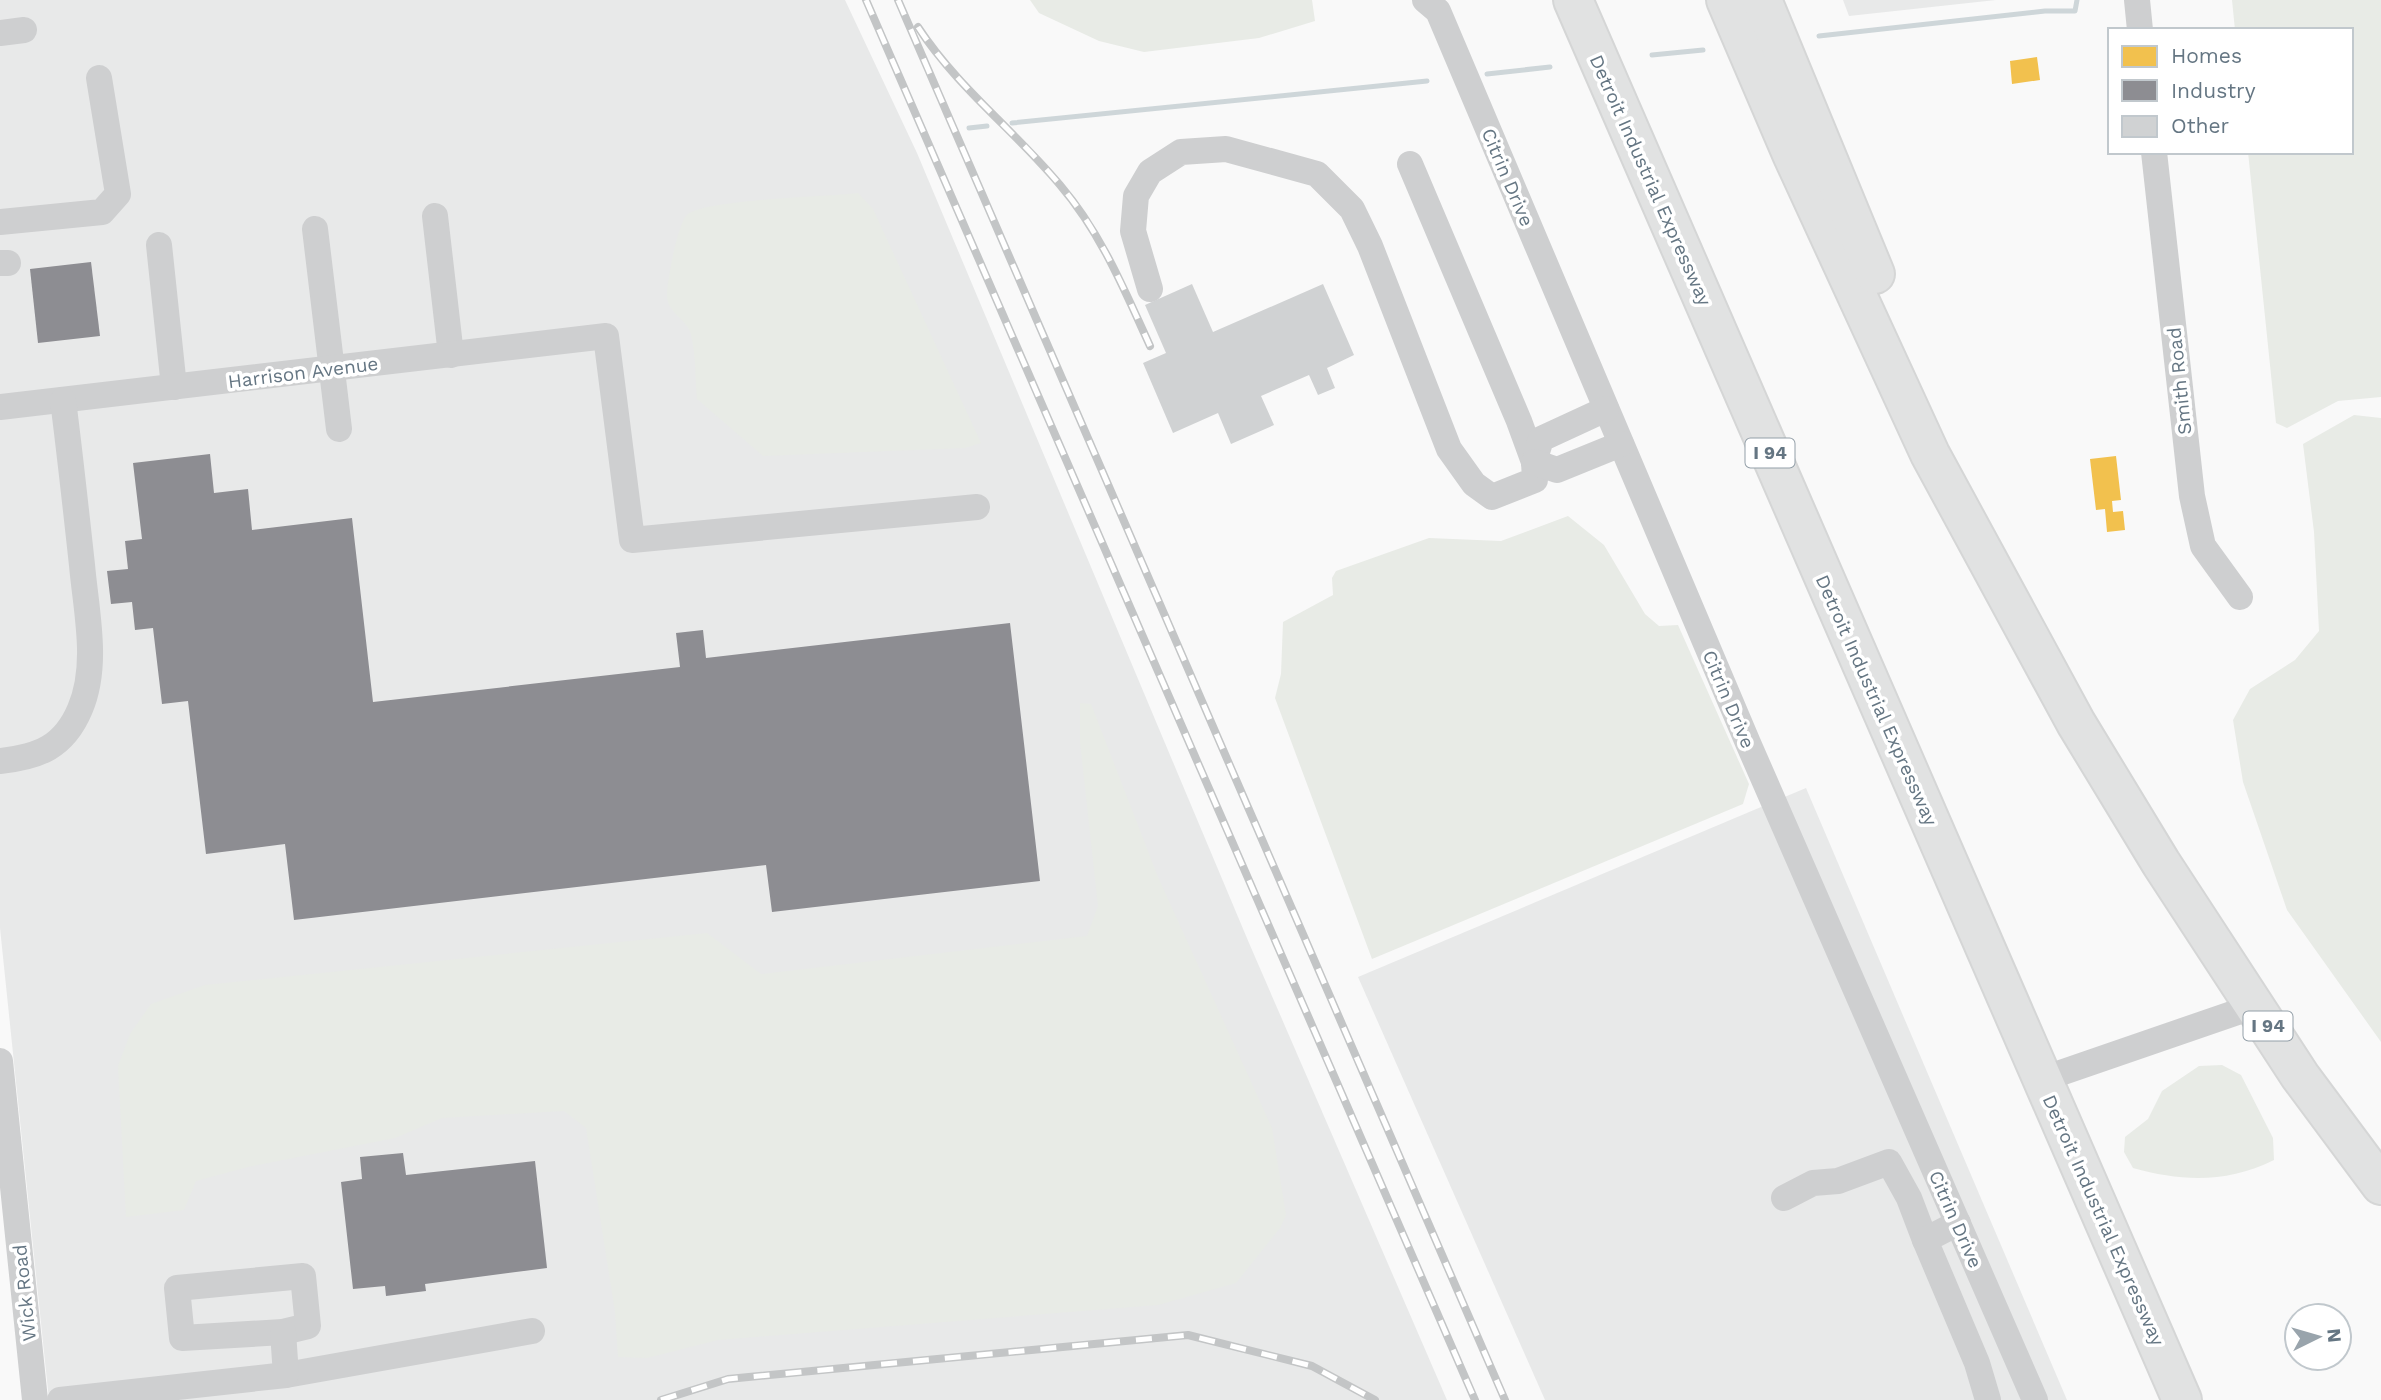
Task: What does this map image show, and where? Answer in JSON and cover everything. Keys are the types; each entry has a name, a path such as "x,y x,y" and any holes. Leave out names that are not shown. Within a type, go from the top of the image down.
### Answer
{"highway":[{"name":"Detroit Industrial Expressway","path":"1573,0 2182,1400"},
{"name":"I 94","path":"1726,0 1792,154 1930,454 2076,723 2161,863 2300,1076 2381,1185"},
{"path":"1762,0 1869,261 2076,723"}],"street":[{"name":"Citrin Drive","path":"1425,0 1438,11 1621,444 2035,1400"},
{"path":"2137,0 2140,28"},
{"path":"0,222 102,212 118,194 99,78"},
{"path":"1150,289 1133,231 1136,196 1150,172 1181,152 1226,149 1317,174 1352,209 1370,246 1449,449 1474,484 1492,498 1535,480 1534,462 1410,164"},
{"name":"Smith Road","path":"2154,154 2192,496 2203,546 2240,597"},
{"path":"435,216 451,355"},
{"path":"315,229 339,429"},
{"path":"159,245 174,387"},
{"name":"Harrison Avenue","path":"0,407 606,336 632,540 977,507"},
{"path":"0,761 37,755 48,749 64,734 79,710 87,688 90,646 63,400"},
{"path":"1534,462 1541,439 1606,409"},
{"path":"1534,462 1557,470 1621,444"},
{"path":"2043,1079 2255,1006"},
{"name":"Wick Road","path":"0,1061 11,1270 36,1400"},
{"path":"1784,1198 1813,1183 1838,1181 1889,1162 1909,1198 1977,1363 1989,1400"},
{"path":"1925,1240 1958,1223"},
{"path":"303,1276 308,1326 284,1332 182,1338 177,1288 303,1276"},
{"path":"60,1400 286,1374 532,1331"},
{"path":"284,1332 286,1374"}],"shaded area":[{"path":"0,0 845,0 917,153 1249,943 1447,1400 49,1400 0,928"},
{"path":"1030,0 1312,0 1315,21 1259,38 1144,52 1099,41 1039,13"},
{"path":"1843,0 1996,0 1849,16"},
{"path":"2232,0 2381,0 2381,397 2338,401 2287,428 2276,423 2248,154 2353,154 2353,28 2235,28"},
{"path":"858,193 873,209 981,443 965,448 763,456 697,399 691,335 670,307 667,295 680,228 688,214 719,205"},
{"path":"2354,415 2381,418 2381,1042 2287,910 2243,782 2233,720 2250,689 2295,660 2319,631 2314,532 2303,444"},
{"path":"1568,516 1604,545 1645,614 1659,626 1678,625 1749,784 1743,804 1372,959 1275,698 1281,674 1283,622 1333,595 1332,578 1336,571 1429,538 1501,541"},
{"path":"1080,703 1091,704 1158,877 1272,1128 1286,1215 1280,1228 1236,1283 1158,1305 718,1340 647,1358 618,1357 615,1312 586,1128 564,1111 442,1118 395,1138 248,1167 196,1181 184,1210 126,1217 118,1066 130,1034 151,1004 205,985 707,933 761,974 1087,936 1098,906 1080,742"},
{"path":"1806,788 2067,1400 1545,1400 1358,977"},
{"path":"2222,1065 2241,1075 2273,1138 2274,1160 2239,1173 2205,1178 2170,1176 2133,1168 2124,1152 2125,1137 2148,1119 2162,1091 2199,1066"}],"building: Homes":[{"path":"2037,57 2040,80 2012,84 2010,61"},
{"path":"2116,456 2121,500 2112,501 2113,512 2123,511 2125,530 2107,532 2105,509 2096,510 2090,459"}],"building: Industry":[{"path":"91,262 100,336 38,343 30,269"},
{"path":"210,454 214,493 248,489 252,530 352,518 373,702 680,667 676,633 703,630 706,658 1010,623 1040,881 772,912 766,865 294,920 285,844 206,854 188,701 162,704 153,628 135,630 132,602 111,604 107,571 128,569 125,541 142,539 133,463"},
{"path":"403,1153 406,1175 535,1161 547,1268 425,1284 426,1291 386,1296 385,1286 353,1289 341,1182 362,1179 360,1157"}],"building: Other":[{"path":"1192,284 1213,332 1323,284 1354,355 1327,368 1335,388 1318,395 1309,375 1261,396 1274,425 1231,444 1218,413 1173,433 1143,363 1166,353 1145,305"}],"waterway":[{"path":"1819,36 2045,11 2075,11 2077,0"},
{"path":"1652,55 1703,50"},
{"path":"1487,74 1550,67"},
{"path":"1012,123 1427,81"},
{"path":"969,128 987,126"}],"railway":[{"path":"866,0 1475,1400"},
{"path":"898,0 1505,1400"},
{"path":"918,27 950,69 1075,203 1111,262 1150,346"},
{"path":"661,1400 728,1379 1188,1335 1312,1366 1375,1400"}]}
